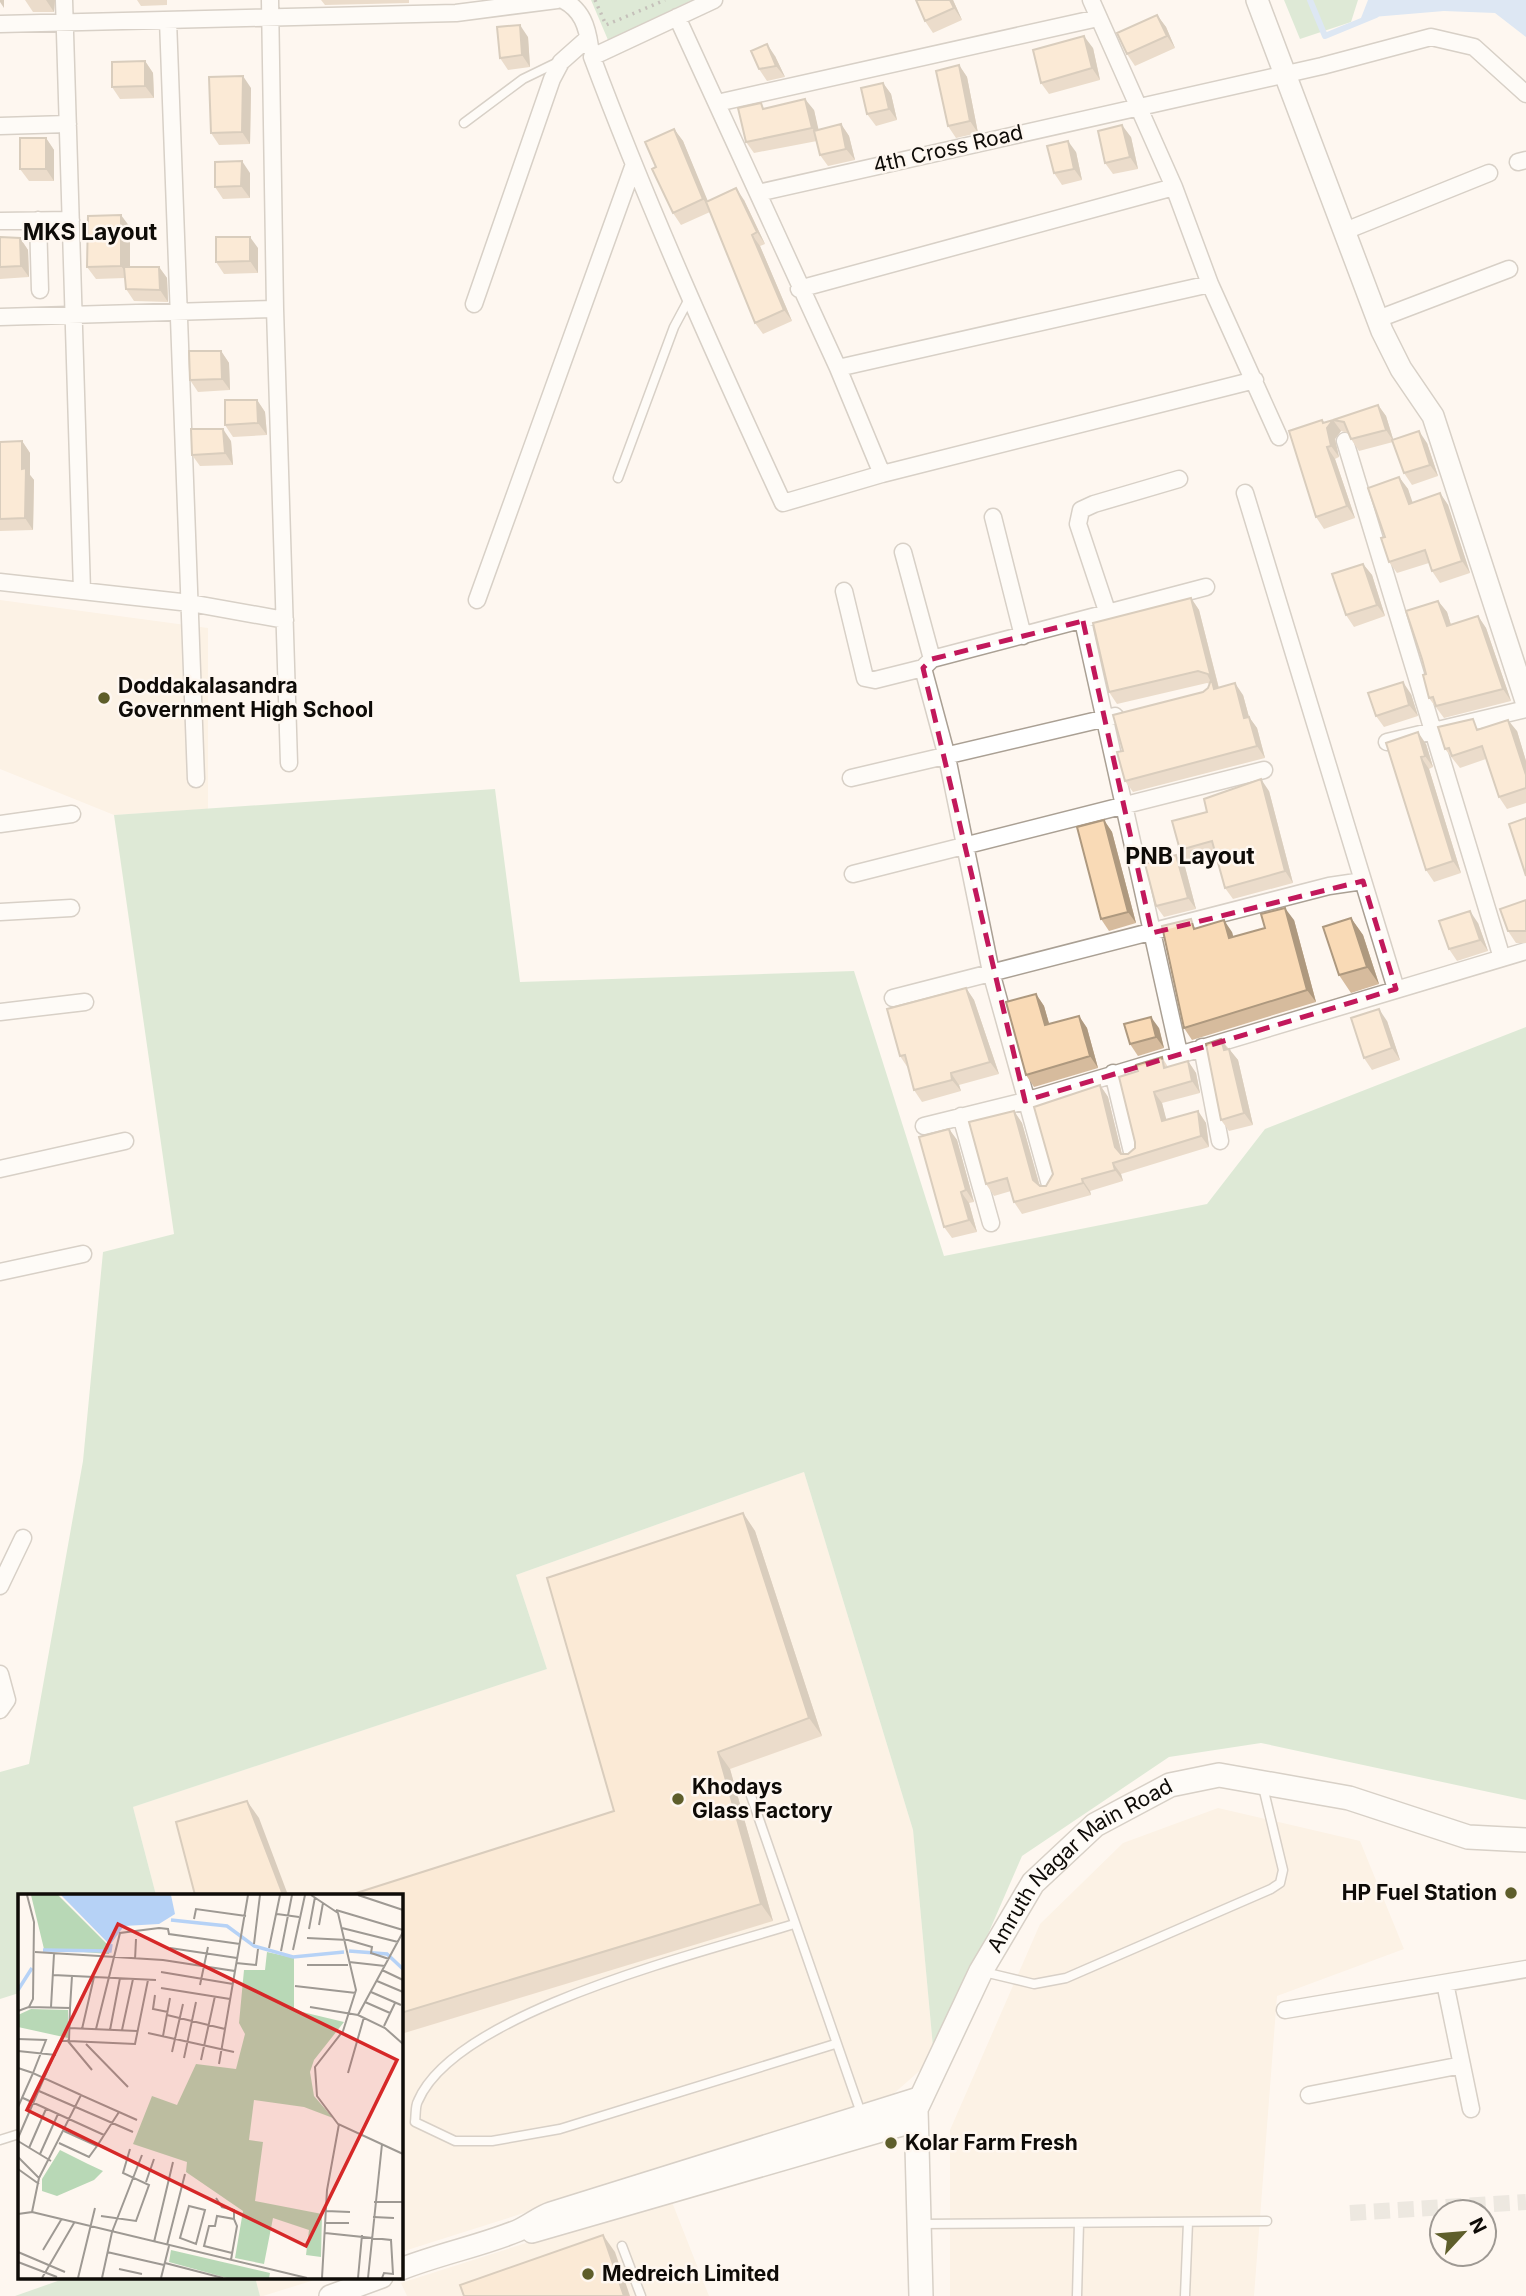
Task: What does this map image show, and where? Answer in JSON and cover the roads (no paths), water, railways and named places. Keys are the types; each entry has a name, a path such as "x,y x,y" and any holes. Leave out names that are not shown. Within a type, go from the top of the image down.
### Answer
{"main road":[{"name":"Amruth Nagar Main Road","path":"921,2296 916,2109 981,1971 1032,1883 1095,1825 1170,1785 1219,1775 1349,1798 1468,1837 1526,1840"}],"street":[{"path":"64,0 82,590"},
{"path":"270,0 275,310 289,763"},
{"path":"0,24 271,18 557,0"},
{"path":"563,0 575,6 584,20 592,57 633,167 689,299 783,503 882,474 1255,380"},
{"path":"592,57 714,0"},
{"path":"1091,0 1174,187 1210,284 1279,437"},
{"path":"1257,0 1378,319 1401,369 1433,416 1526,701"},
{"path":"677,17 799,289 838,368 882,474"},
{"path":"717,103 1098,18"},
{"path":"168,20 196,779"},
{"name":"4th Cross Road","path":"758,194 1287,74 1431,37 1474,47 1526,94"},
{"path":"474,304 561,61 589,38"},
{"path":"0,126 68,124"},
{"path":"477,600 633,167"},
{"path":"1345,231 1489,173"},
{"path":"799,289 1174,187"},
{"path":"38,220 40,290"},
{"path":"0,221 71,220"},
{"path":"1378,319 1509,269"},
{"path":"838,368 1210,284"},
{"path":"0,317 275,310"},
{"path":"1345,441 1502,958"},
{"path":"1108,614 1078,523 1081,510 1179,479"},
{"path":"1245,493 1396,989"},
{"path":"993,517 1023,636"},
{"path":"903,552 991,971 1051,1188"},
{"path":"0,582 190,603 285,620"},
{"path":"844,591 865,678 875,680 1023,636 1206,587"},
{"path":"1083,621 1179,1054"},
{"path":"1387,742 1526,709"},
{"path":"851,778 1131,712"},
{"path":"853,874 1264,771"},
{"path":"0,824 72,814"},
{"path":"893,998 1329,886 1363,881"},
{"path":"0,912 71,908"},
{"path":"924,1126 1025,1101 1526,951"},
{"path":"0,1013 85,1002"},
{"path":"1202,1046 1220,1141"},
{"path":"1113,1073 1133,1156"},
{"path":"961,1116 991,1223"},
{"path":"0,1169 125,1141"},
{"path":"0,1272 83,1254"},
{"path":"0,1586 23,1538"},
{"path":"0,1674 8,1700 0,1710"},
{"path":"1285,2010 1526,1969"},
{"path":"1445,1983 1471,2109"},
{"path":"1309,2095 1462,2064"},
{"path":"402,2269 520,2230 532,2220 551,2213 922,2097"},
{"path":"520,2230 537,2232 916,2121"},
{"path":"330,2296 379,2278"}],"lane":[{"path":"464,123 523,79 561,61"},
{"path":"618,478 674,327 689,299"},
{"path":"981,1971 1034,1984 1066,1978 1280,1883 1283,1870 1262,1781"},
{"path":"750,1793 862,2116"},
{"path":"794,1924 528,2011 476,2041 441,2070 417,2101 415,2122 455,2141 492,2141 559,2129 835,2044"},
{"path":"0,2140 18,2134"},
{"path":"919,2224 1268,2221"},
{"path":"1185,2296 1188,2222"},
{"path":"1077,2296 1079,2223"},
{"path":"622,2246 640,2296"}],"water":[{"path":"1368,0 1526,0 1526,37 1495,13 1444,11 1361,18"}],"waterway":[{"path":"1310,0 1325,36 1376,15"}],"tunnel":[{"path":"1350,2213 1526,2202"}],"place":[{"name":"Doddakalasandra Government High School","path":"104,698"},
{"name":"Khodays Glass Factory","path":"678,1799"},
{"name":"HP Fuel Station","path":"1511,1893"},
{"name":"Kolar Farm Fresh","path":"891,2143"},
{"name":"Medreich Limited","path":"588,2274"}],"district":[{"name":"MKS Layout","path":"90,232"},
{"name":"PNB Layout","path":"1190,856"}]}
